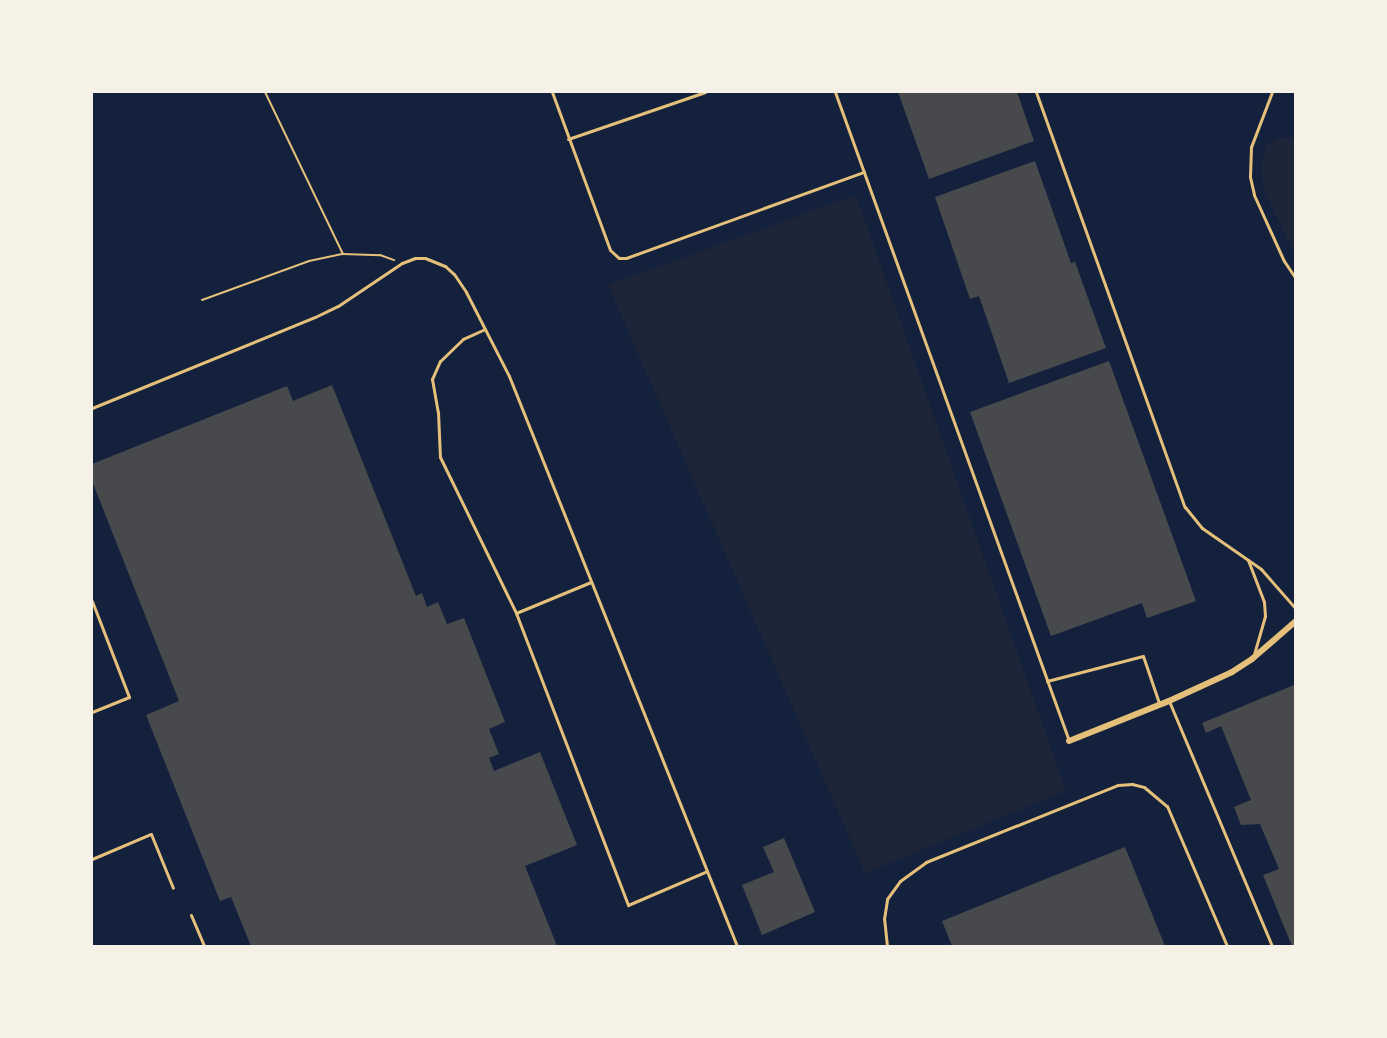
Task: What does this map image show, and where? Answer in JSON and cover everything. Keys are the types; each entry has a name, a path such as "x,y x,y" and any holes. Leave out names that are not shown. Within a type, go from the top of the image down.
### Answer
{"street":[{"path":"1069,741 1160,705 1252,660 1296,621"}],"lane":[{"path":"552,92 610,250 619,258 626,258 864,172"},
{"path":"568,139 705,92"},
{"path":"835,92 1069,741"},
{"path":"1036,92 1181,498 1192,517 1202,528 1248,558 1275,582 1296,609"},
{"path":"1272,92 1251,147 1250,177 1254,195 1284,261 1296,279"},
{"path":"92,408 315,317 356,295 402,263 415,258 425,258 445,266 454,274 509,376 705,872 737,946"},
{"path":"485,328 463,339 440,361 432,379 438,412 440,457 516,613 628,905 705,872"},
{"path":"1248,558 1264,602 1265,616 1263,630 1252,660"},
{"path":"516,613 591,582"},
{"path":"92,601 129,697 92,712"},
{"path":"1047,681 1143,656 1160,705"},
{"path":"1169,701 1272,946"},
{"path":"887,946 884,919 887,898 900,881 926,862 1118,785 1131,784 1143,787 1167,806 1227,946"},
{"path":"92,859 151,834 173,888"},
{"path":"191,915 204,946"}],"path":[{"path":"265,92 343,254"},
{"path":"202,300 309,261 343,254 380,255 402,263"}],"shaded area":[{"path":"1281,137 1295,138 1295,255 1264,190 1261,167 1266,144"},
{"path":"856,195 1066,791 865,873 608,285"}],"building":[{"path":"898,92 1017,92 1034,141 929,179"},
{"path":"1035,161 1071,263 1075,262 1106,348 1009,383 979,296 970,299 935,197"},
{"path":"1109,361 1196,601 1147,618 1142,603 1051,636 970,412"},
{"path":"332,385 416,596 422,593 427,607 438,602 447,624 464,618 505,722 489,729 499,754 489,758 494,771 540,752 577,845 525,866 557,946 251,946 231,897 220,901 146,715 179,701 92,481 92,464 287,386 293,401"},
{"path":"1294,685 1296,689 1296,946 1292,946 1263,875 1279,869 1260,824 1241,825 1234,807 1251,800 1221,726 1206,733 1202,723"},
{"path":"784,838 815,912 762,935 742,885 774,872 763,847"},
{"path":"1125,847 1165,946 952,946 942,921"}]}
